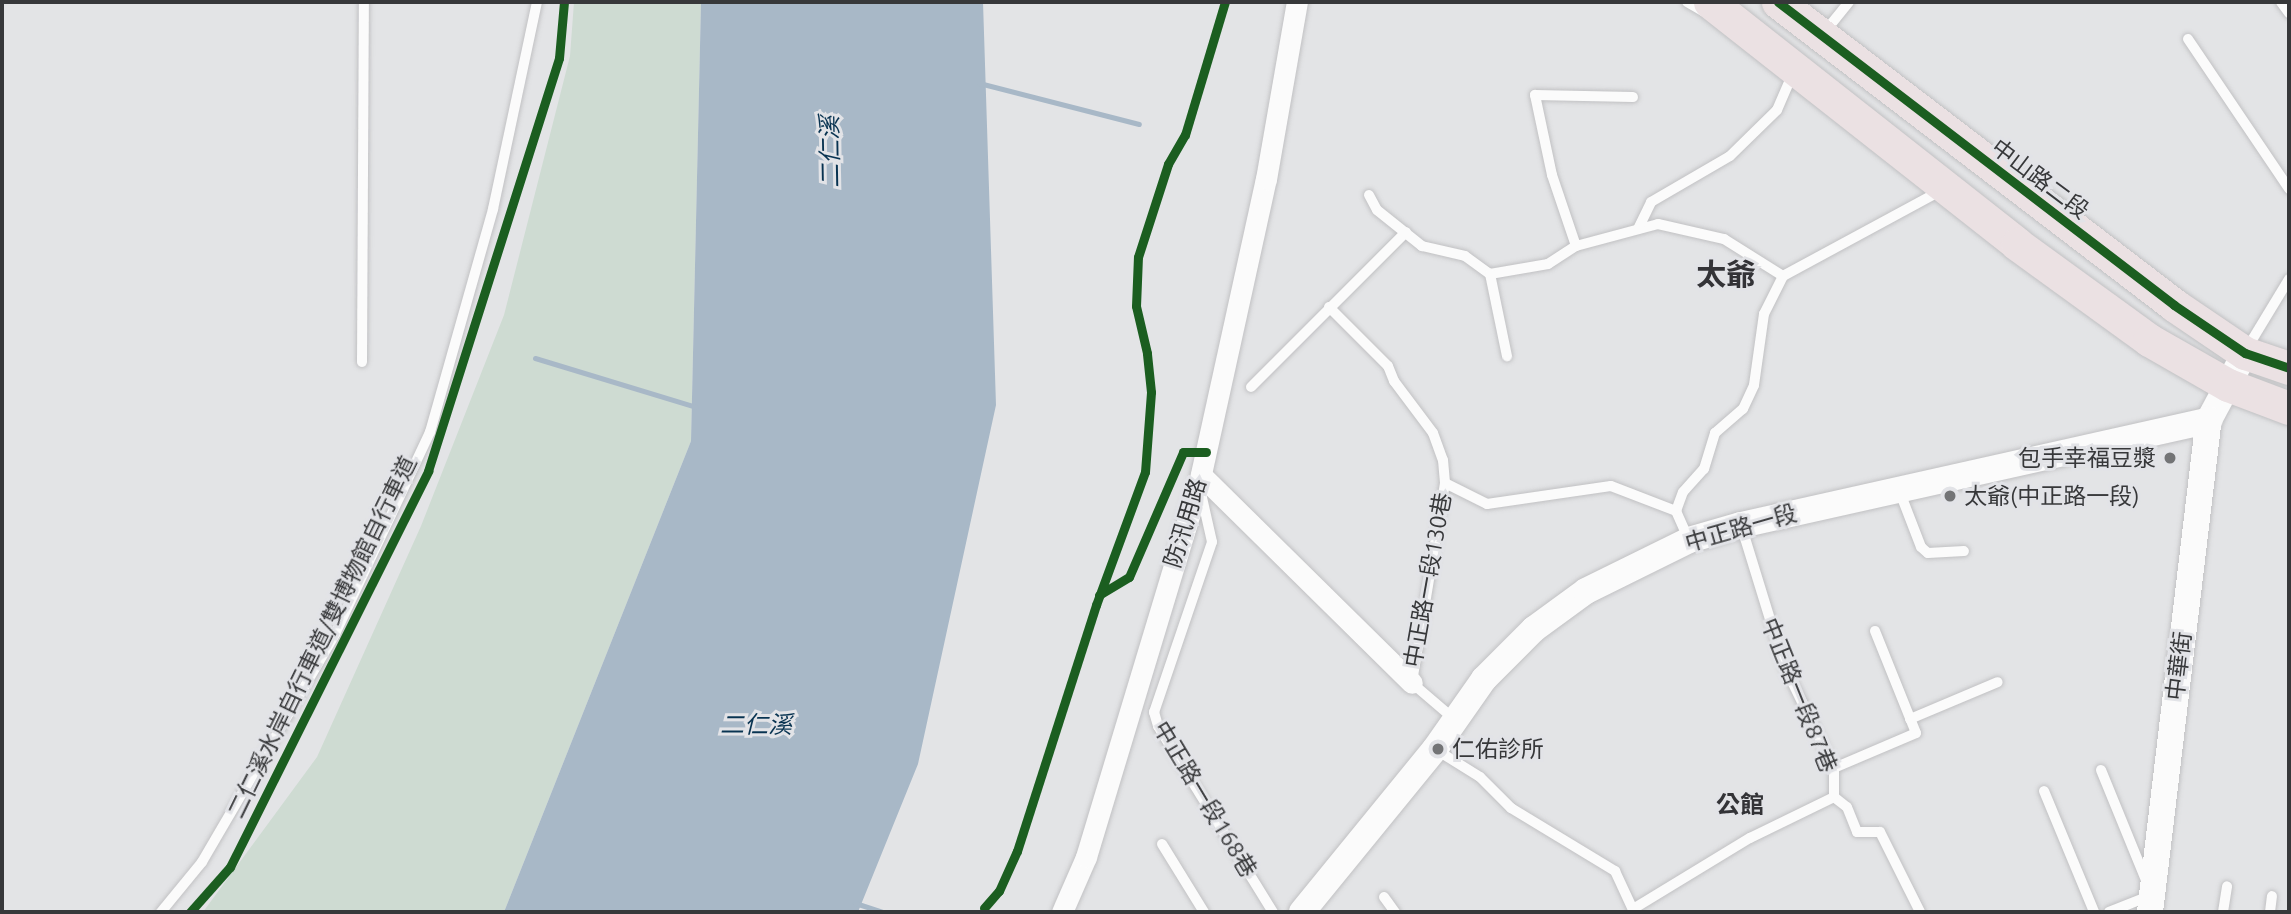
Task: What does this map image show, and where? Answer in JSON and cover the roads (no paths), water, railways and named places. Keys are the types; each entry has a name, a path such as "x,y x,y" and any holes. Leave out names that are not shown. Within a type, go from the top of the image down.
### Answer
{"main road":[{"path":"1710,2 2017,244 2148,341 2228,385 2289,408"},
{"name":"中山路二段","path":"1797,15 2174,305 2245,353 2289,368"}],"street":[{"name":"防汛用路","path":"1062,912 1086,857 1200,479 1266,179 1297,2"},
{"path":"2209,420 2245,353"},
{"name":"中正路一段","path":"1302,912 1435,749 1484,679 1534,629 1586,591 1689,540 1741,525 1898,487 2209,420"},
{"name":"中華街","path":"2151,904 2209,420"},
{"name":"中正路一段130巷","path":"1200,479 1412,684"}],"lane":[{"path":"362,362 364,2"},
{"path":"161,912 202,862 335,634 430,432 493,209 537,2"},
{"path":"1639,229 1651,202 1730,156 1777,110 1785,63 1687,2"},
{"path":"1797,15 1849,2"},
{"path":"2281,2 2289,13"},
{"path":"2188,39 2289,189"},
{"path":"1576,246 1552,175 1535,95 1633,97"},
{"path":"1689,540 1676,511 1683,492 1704,469 1715,433 1743,409 1754,385 1764,314 1783,276 1948,187"},
{"path":"1368,195 1377,210 1422,246 1465,256 1490,274 1507,356"},
{"path":"1490,274 1548,264 1576,246 1658,225 1724,239 1783,276"},
{"path":"1251,387 1406,232"},
{"path":"2245,353 2289,279"},
{"name":"中正路一段130巷","path":"1329,307 1388,366 1394,381 1425,421 1443,460 1445,484 1412,684 1454,719"},
{"name":"中正路一段168巷","path":"1200,479 1212,542 1154,712 1157,726 1273,912"},
{"path":"1445,484 1487,504 1611,486 1676,511"},
{"path":"1898,487 1921,547 1928,553 1964,551"},
{"name":"中正路一段87巷","path":"1741,525 1784,665 1834,768 1834,797 1847,807 1857,832 1880,832 1920,912"},
{"path":"1834,768 1916,733 1875,631"},
{"path":"1910,719 1998,682"},
{"path":"1435,749 1480,776 1511,808 1615,871 1634,910 1725,851 1834,797"},
{"path":"2101,770 2151,904 2109,912"},
{"path":"2044,791 2094,912"},
{"path":"1162,844 1204,912"},
{"path":"2223,912 2227,886"},
{"path":"2270,912 2272,895"},
{"path":"1384,897 1395,912"}],"water":[{"name":"二仁溪","path":"701,2 983,2 996,405 918,764 858,912 504,912 691,441"}],"waterway":[{"path":"979,83 1139,124"},
{"path":"535,358 696,407"},
{"path":"855,903 882,912"}],"place":[{"name":"包手幸福豆漿","path":"2170,458"},
{"name":"太爺(中正路一段)","path":"1950,496"},
{"name":"仁佑診所","path":"1438,749"}],"district":[{"name":"太爺","path":"1726,274"},
{"name":"公館","path":"1740,805"}]}
